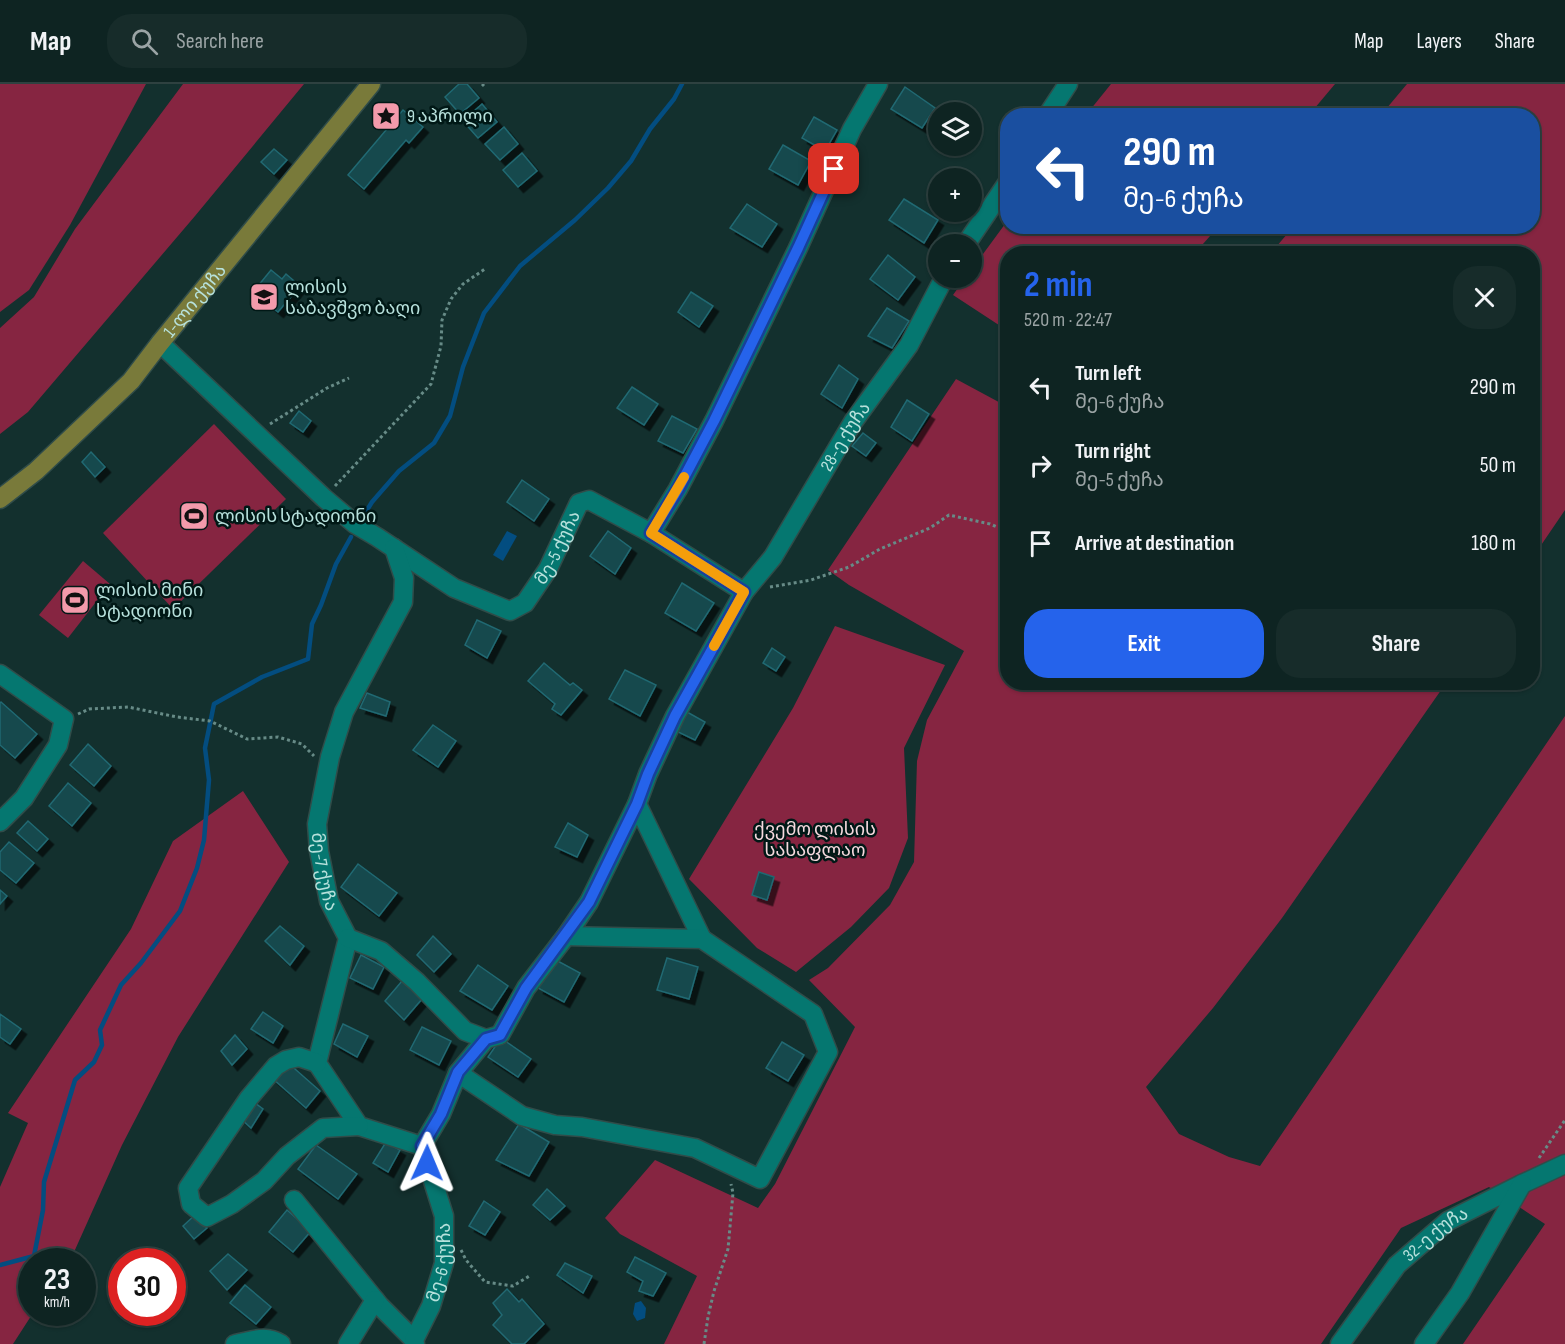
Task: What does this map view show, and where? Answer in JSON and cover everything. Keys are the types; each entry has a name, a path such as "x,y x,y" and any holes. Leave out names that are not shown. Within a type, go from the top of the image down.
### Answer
{"main road":[{"name":"1-ლი ქუჩა","path":"0,499 36,471 130,381 371,84"}],"street":[{"path":"359,1126 316,1063 299,1057 286,1060 276,1066 249,1098 188,1188 191,1204 207,1217 232,1204 264,1181 287,1156 323,1128 359,1126 422,1146 441,1114 458,1072 486,1039 500,1035 526,988 589,902 637,804 675,716 744,592 651,533 678,489 714,421 798,248 852,129 878,84"},
{"path":"1052,108 1068,84"},
{"path":"973,234 1000,194"},
{"name":"28-ე ქუჩა","path":"744,592 773,557 853,422 909,345 939,288"},
{"name":"მე-5 ქუჩა","path":"160,343 324,498 355,524 454,588 510,611 525,603 548,568 579,503 590,500 651,533"},
{"name":"მე-7 ქუჩა","path":"348,938 329,901 319,850 317,824 328,770 344,712 403,602 404,578 394,548"},
{"path":"0,674 64,719 58,745 24,798 0,822"},
{"path":"458,1072 522,1116 555,1125 582,1127 695,1148 760,1179 828,1052 813,1014 702,939 637,804"},
{"path":"566,936 702,939"},
{"path":"316,1063 348,938 381,951 417,982 465,1031 486,1039"},
{"name":"მე-6 ქუჩა","path":"414,1342 431,1306 444,1263 444,1216 422,1146"},
{"name":"32-ე ქუჩა","path":"1340,1344 1397,1265 1448,1221 1565,1164"},
{"path":"1424,1344 1460,1293 1522,1184"},
{"path":"294,1200 375,1300 414,1342"},
{"path":"348,1344 375,1300"},
{"path":"236,1344 258,1338 274,1340 281,1344"}],"path":[{"path":"324,498 431,384 441,345 442,320 451,299 463,284 485,270"},
{"path":"256,433 327,388 349,378"},
{"path":"744,592 811,580 849,567 880,549 930,528 949,515 981,521 997,527"},
{"path":"64,719 89,709 128,707 210,721 247,739 278,737 302,744 328,770"},
{"path":"1534,1165 1565,1120"},
{"path":"704,1344 714,1291 728,1249 733,1193 727,1163"},
{"path":"457,1242 466,1260 485,1282 513,1286 531,1275"}],"green space":[{"path":"0,84 146,84 70,225 29,290 0,312"},
{"path":"183,84 304,84 28,412 0,434 0,328 34,297 75,229"},
{"path":"1111,84 1335,84 1315,108 1092,108"},
{"path":"1407,84 1565,84 1565,510 1540,547 1540,246 1277,246 1287,234 1540,234 1540,108 1387,108"},
{"path":"1000,231 1000,234 1212,234 1201,246 1000,246 1000,326 953,295 958,288 982,288 982,255"},
{"path":"956,379 1000,403 1000,690 1441,690 1282,918 1213,1008 1146,1087 1179,1134 1229,1157 1260,1166 1565,716 1565,1344 1463,1344 1545,1224 1489,1187 1401,1228 1321,1344 664,1344 697,1276 620,1234 605,1218 655,1160 758,1208 775,1184 855,1027 809,980 828,968 890,905 914,862 917,761 927,720 964,651 849,585 828,570"},
{"name":"ლისის სტადიონი","path":"214,424 286,499 173,609 103,533"},
{"name":"ლისის მინი სტადიონი","path":"83,561 110,584 68,638 39,615"},
{"name":"ქვემო ლისის სასაფლაო","path":"835,626 945,665 904,748 908,838 889,888 851,927 796,972 757,948 689,879 793,708"},
{"path":"243,791 289,862 178,1037 122,1145 76,1248 18,1248 18,1326 25,1326 13,1344 0,1344 0,1187 28,1123 8,1113 131,929 173,841"}],"water":[{"path":"507,531 517,536 503,561 493,555"},
{"path":"641,1301 646,1308 645,1318 637,1321 633,1314 635,1303"}],"building":[{"path":"459,84 467,84 479,98 460,114 445,97"},
{"path":"905,87 928,103 928,119 922,128 891,109"},
{"path":"482,104 497,122 478,138 463,121"},
{"path":"403,110 423,127 409,143 406,140 364,189 348,175"},
{"path":"814,117 837,130 825,151 802,138"},
{"path":"504,127 518,144 500,160 485,144"},
{"path":"783,145 811,161 798,185 769,169"},
{"path":"274,149 287,160 274,174 261,162"},
{"path":"522,153 537,171 518,187 503,170"},
{"path":"904,199 928,214 928,222 937,222 924,243 889,220"},
{"path":"747,204 777,224 762,247 730,228"},
{"path":"888,255 915,277 898,300 870,279"},
{"path":"271,270 282,279 286,274 300,286 278,312 258,296 263,290 258,286"},
{"path":"691,292 713,306 699,327 678,312"},
{"path":"887,308 909,321 892,348 868,336"},
{"path":"839,365 858,379 842,408 821,394"},
{"path":"632,387 658,404 644,425 617,408"},
{"path":"907,400 929,414 912,441 891,427"},
{"path":"299,411 311,421 303,432 290,423"},
{"path":"672,416 697,429 683,453 658,441"},
{"path":"863,433 876,443 866,456 852,446"},
{"path":"91,452 105,467 95,477 82,462"},
{"path":"522,480 549,499 534,521 507,502"},
{"path":"608,531 631,548 615,574 590,556"},
{"path":"682,583 714,603 696,631 665,613"},
{"path":"477,620 501,631 487,658 465,645"},
{"path":"772,648 785,657 776,671 763,663"},
{"path":"544,663 570,685 573,683 582,690 561,715 552,709 555,704 528,681"},
{"path":"625,670 656,685 640,716 609,699"},
{"path":"367,693 390,702 386,716 360,708"},
{"path":"1,702 37,734 15,758 0,745"},
{"path":"687,712 705,722 695,740 676,731"},
{"path":"433,725 456,741 438,767 413,750"},
{"path":"88,744 111,766 94,786 70,765"},
{"path":"68,783 91,803 72,826 49,806"},
{"path":"28,821 48,839 37,851 17,833"},
{"path":"568,823 588,835 577,857 555,847"},
{"path":"9,842 34,863 16,883 0,870 0,852"},
{"path":"358,864 397,893 379,916 341,887"},
{"path":"759,872 774,877 767,900 752,895"},
{"path":"0,890 7,896 0,904"},
{"path":"280,926 304,946 290,965 265,941"},
{"path":"433,936 451,954 434,972 417,955"},
{"path":"361,955 384,967 373,989 350,978"},
{"path":"667,958 698,967 689,999 657,990"},
{"path":"554,959 580,973 564,1002 538,988"},
{"path":"478,965 508,986 492,1010 460,991"},
{"path":"402,981 422,999 404,1020 385,1001"},
{"path":"263,1012 283,1026 273,1043 251,1029"},
{"path":"0,1014 21,1029 10,1044 0,1037"},
{"path":"343,1024 368,1036 357,1057 334,1044"},
{"path":"422,1027 451,1041 439,1065 410,1050"},
{"path":"235,1035 247,1049 232,1065 221,1051"},
{"path":"501,1038 531,1059 518,1077 488,1057"},
{"path":"782,1042 804,1055 788,1081 766,1068"},
{"path":"287,1062 320,1091 306,1108 272,1078"},
{"path":"251,1100 263,1109 251,1128 239,1117"},
{"path":"519,1124 549,1142 529,1176 496,1160"},
{"path":"386,1142 400,1150 388,1172 373,1163"},
{"path":"316,1145 357,1174 338,1199 298,1169"},
{"path":"547,1189 565,1206 550,1220 533,1205"},
{"path":"484,1201 500,1212 485,1235 469,1226"},
{"path":"287,1210 311,1231 293,1252 269,1232"},
{"path":"195,1215 207,1228 194,1239 183,1226"},
{"path":"228,1254 247,1270 227,1290 210,1271"},
{"path":"635,1257 666,1273 653,1296 639,1291 643,1281 627,1272"},
{"path":"565,1263 592,1276 583,1293 557,1275"},
{"path":"245,1285 271,1307 256,1324 230,1303"},
{"path":"507,1289 519,1302 522,1299 544,1324 524,1344 512,1344 493,1325 502,1315 493,1303"}],"waterway":[{"path":"364,515 372,502 399,471 434,443 450,416 463,367 484,313 520,266 575,220 608,188 631,161 650,129 674,99 682,84"},
{"path":"0,1265 34,1256 43,1210 44,1182 75,1080 94,1062 102,1045 100,1030 121,985 141,963 180,911 197,868 204,840 209,780 205,748 214,704 262,677 308,659 312,624 336,564 351,537"}],"slow traffic":[{"path":"684,477 651,533 744,592 714,646"}],"place":[{"name":"9 აპრილი","path":"386,116"},
{"name":"ლისის საბავშვო ბაღი","path":"264,297"},
{"name":"ლისის სტადიონი","path":"194,516"},
{"name":"ლისის მინი სტადიონი","path":"75,600"}],"route":[{"path":"427,1163 422,1146 441,1114 458,1072 486,1039 500,1035 526,988 589,902 637,804 675,716 744,592 651,533 678,489 714,421 834,169"}]}
